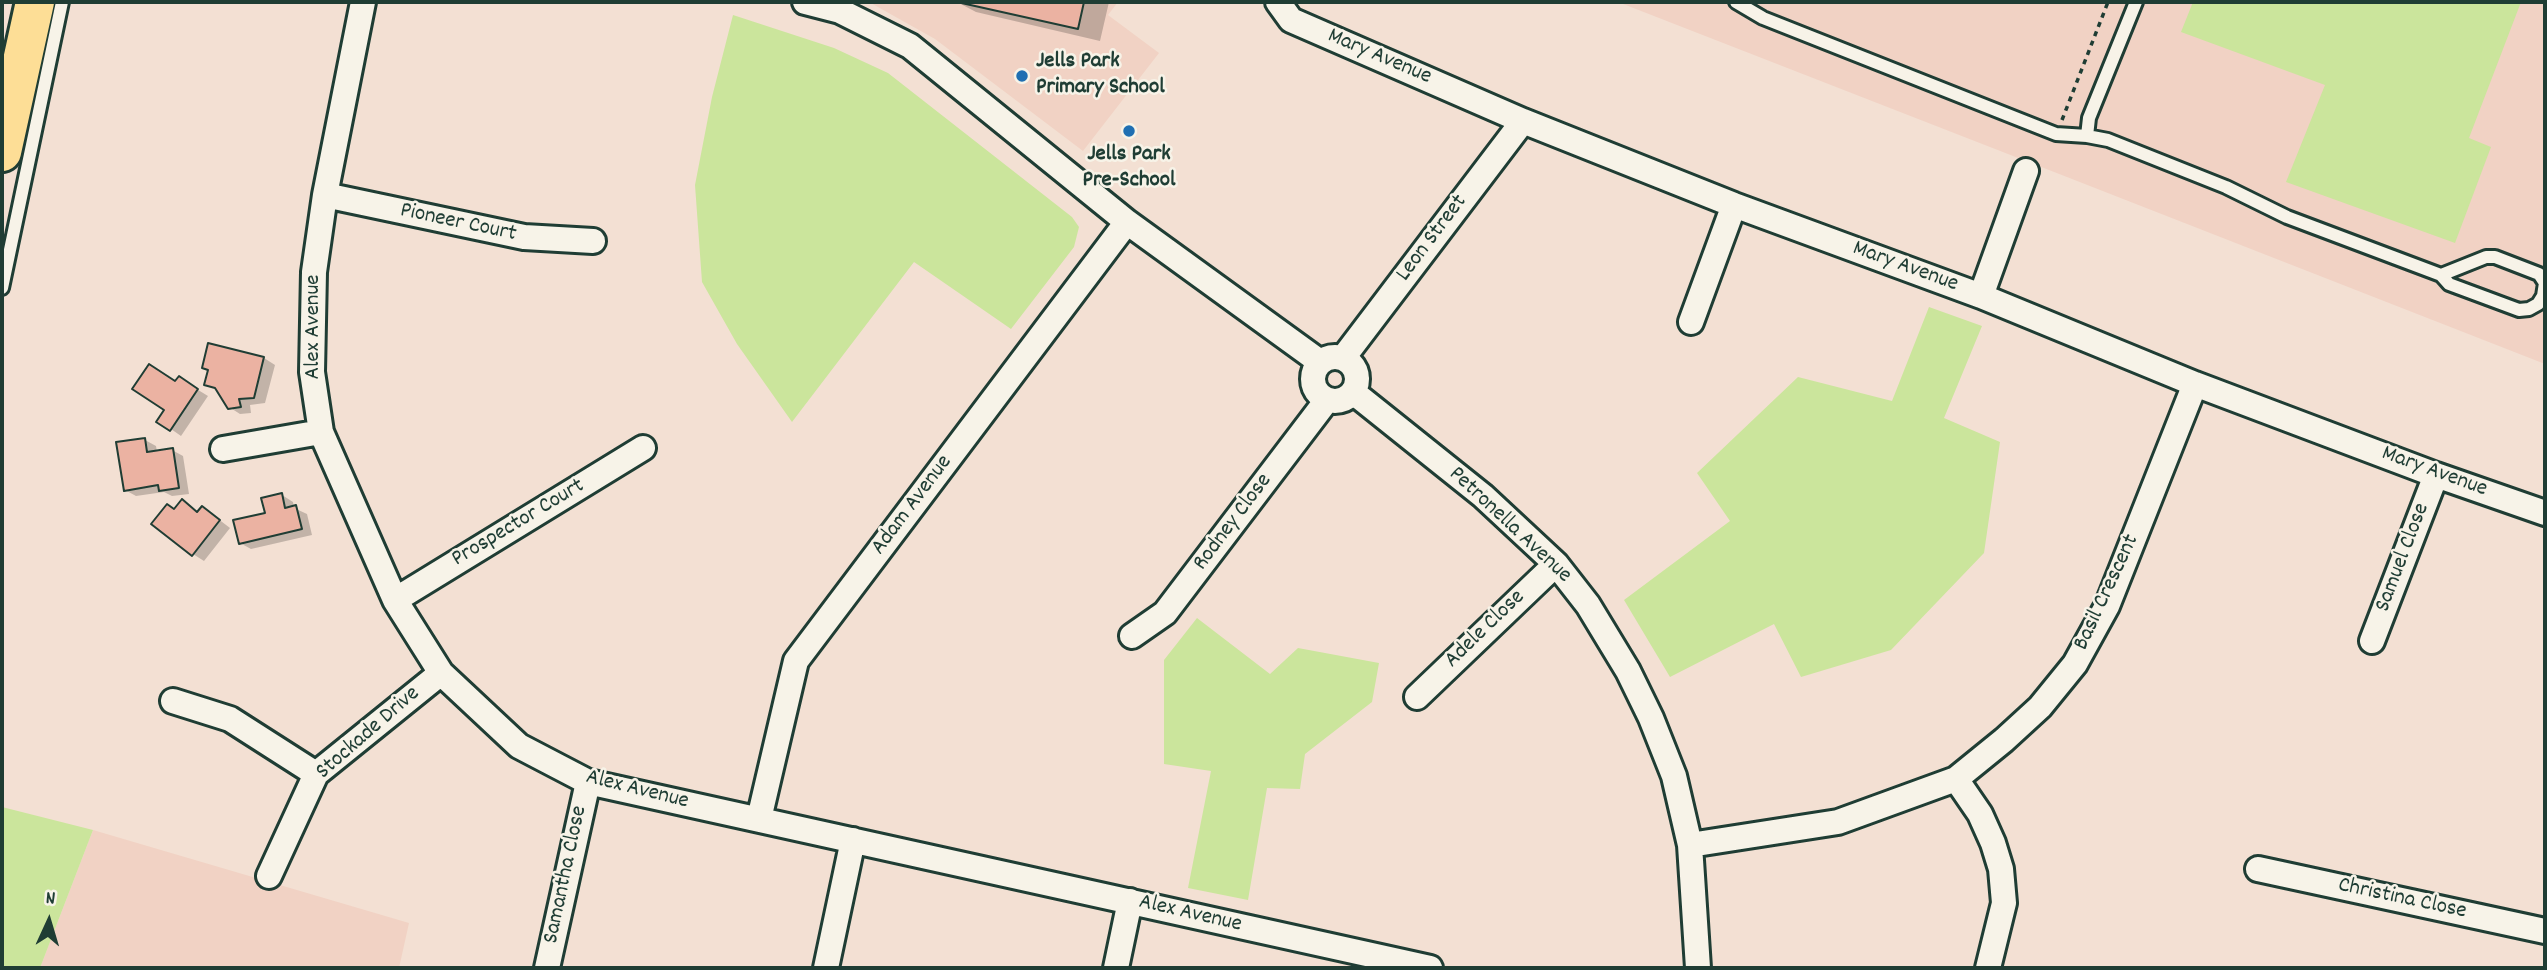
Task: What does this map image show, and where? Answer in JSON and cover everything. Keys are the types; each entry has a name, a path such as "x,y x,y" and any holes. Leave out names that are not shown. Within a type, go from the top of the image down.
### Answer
{"main road":[{"path":"3,142 35,2"}],"street":[{"name":"Alex Avenue","path":"363,2 325,195 314,272 312,372 321,432 395,600 441,673 519,746 588,782 1416,967"},
{"path":"805,2 840,11 910,46 1127,222 1332,360 1350,362 1357,373 1353,392 1337,401 1320,396 1313,382 1313,375 1332,360"},
{"name":"Mary Avenue","path":"1278,2 1291,20 1522,121 1734,205 1981,296 2195,384 2545,513"},
{"name":"Leon Street","path":"1332,360 1522,121"},
{"path":"1981,296 2026,171"},
{"name":"Pioneer Court","path":"325,195 524,237 593,241"},
{"path":"1691,322 1734,205"},
{"name":"Adam Avenue","path":"759,819 796,661 1127,222"},
{"name":"Basil Crescent","path":"1690,845 1838,822 1956,779 2040,706 2075,664 2107,606 2195,384"},
{"name":"Petronella Avenue","path":"1353,392 1483,496 1556,564 1588,604 1628,671 1651,718 1674,776 1690,845 1698,968"},
{"name":"Rodney Close","path":"1132,636 1165,613 1327,400"},
{"path":"223,449 321,432"},
{"name":"Prospector Court","path":"395,600 643,448"},
{"name":"Samuel Close","path":"2372,641 2436,475"},
{"name":"Adele Close","path":"1417,697 1556,564"},
{"name":"Stockade Drive","path":"269,876 316,774 441,673"},
{"path":"173,701 230,719 316,774"},
{"path":"1956,779 1980,814 2001,869 2004,903 1988,968"},
{"name":"Samantha Close","path":"547,968 588,782"},
{"path":"826,968 853,840"},
{"name":"Christina Close","path":"2258,869 2545,931"},
{"path":"1116,968 1130,901"}],"lane":[{"path":"2,288 62,2"},
{"path":"1735,2 1763,18 2056,134 2087,135 2108,140 2226,187 2287,217 2441,275 2449,284 2519,310 2538,304 2543,296 2544,283 2539,274 2496,257 2486,257 2441,275"},
{"path":"2087,135 2089,118 2136,2"}],"path":[{"path":"2056,134 2108,2"}],"shaded area":[{"name":"Jells Park Primary School","path":"869,2 1118,2 1108,15 1159,53 1083,151 935,39"},
{"path":"1618,2 2545,2 2545,364 2049,170"},
{"path":"93,830 409,923 399,968 40,968"}],"green space":[{"path":"2193,2 2521,2 2469,138 2491,147 2455,243 2286,182 2325,85 2181,32"},
{"path":"733,15 834,48 888,73 1072,217 1079,227 1074,247 1011,329 914,262 792,422 737,344 702,282 695,185 712,97"},
{"path":"1929,307 1982,326 1944,418 2000,442 1984,553 1891,650 1801,677 1774,624 1670,677 1624,600 1730,521 1697,473 1798,377 1892,401"},
{"path":"1197,618 1270,674 1298,648 1379,663 1372,702 1305,754 1300,789 1267,788 1248,900 1188,888 1211,771 1164,764 1164,660"},
{"path":"2,807 93,830 40,968 2,968"}],"building":[{"path":"957,2 1084,2 1078,29"},
{"path":"208,343 264,357 254,398 239,399 241,407 228,409 215,388 204,385 208,370 202,368"},
{"path":"149,364 175,381 179,376 198,389 170,431 156,422 164,410 132,389"},
{"path":"145,438 147,452 173,448 179,488 159,491 158,485 124,491 116,442"},
{"path":"282,493 285,508 296,505 302,529 239,544 233,520 265,513 261,498"},
{"path":"182,499 197,512 202,506 220,520 192,556 151,524 167,504 174,509"}],"place":[{"name":"Jells Park Primary School","path":"1022,76"},
{"name":"Jells Park Pre-School","path":"1129,131"}]}
